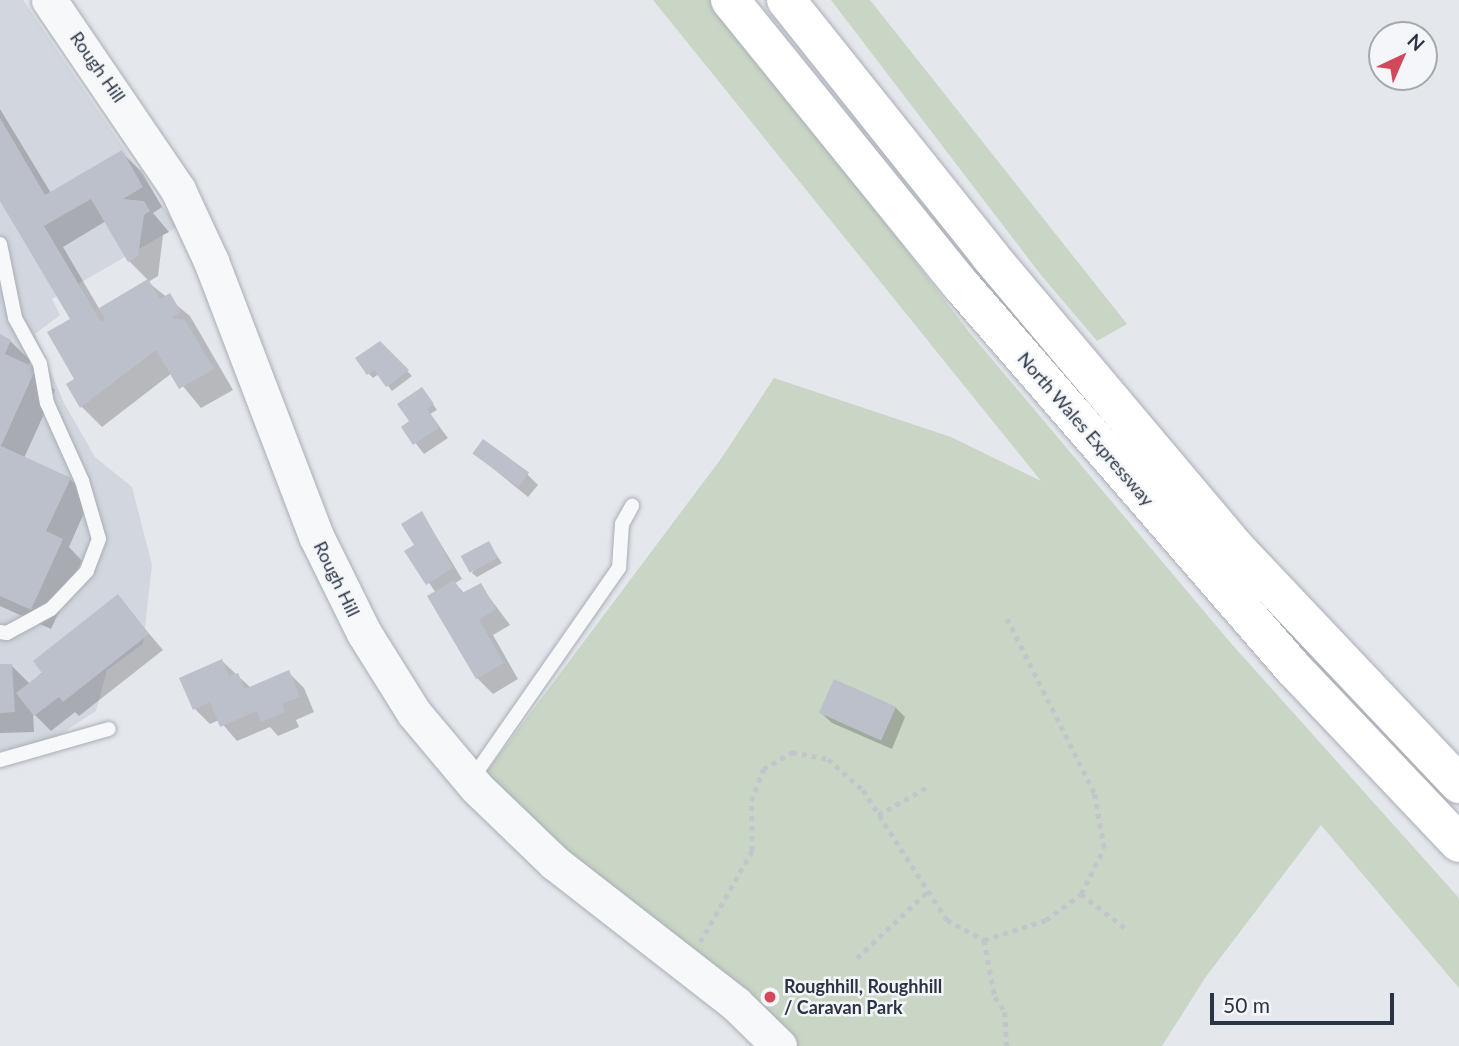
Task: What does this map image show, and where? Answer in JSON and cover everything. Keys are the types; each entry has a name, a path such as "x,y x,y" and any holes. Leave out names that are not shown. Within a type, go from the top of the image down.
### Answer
{"highway":[{"name":"North Wales Expressway","path":"730,0 960,284 1293,668 1459,843"},
{"name":"North Wales Expressway","path":"786,0 990,256 1236,548 1459,784"},
{"path":"1293,668 1459,870"}],"street":[{"name":"Rough Hill","path":"50,0 178,190 211,261 316,536 364,633 414,713 471,781 555,863 685,963 779,1046"}],"lane":[{"path":"0,244 15,318 40,365 47,403 82,481 99,539 87,570 51,609 7,633 0,632"},
{"path":"471,781 619,568 622,524 632,506"},
{"path":"0,760 109,730"}],"path":[{"path":"685,963 752,851 751,801 763,769 792,752 828,759 863,790 926,894 947,920 984,940 1046,920 1081,894 1104,848 1094,793 1007,619"},
{"path":"878,815 929,786"},
{"path":"857,958 926,894"},
{"path":"1081,894 1128,930"},
{"path":"984,940 995,997 1005,1012 1007,1046"}],"shaded area":[{"path":"0,0 23,0 177,227 52,299 60,315 35,334 64,403 95,457 132,487 152,565 143,644 107,670 96,711 50,741 0,751"}],"green space":[{"path":"653,0 716,0 969,332 1229,641 1459,898 1459,988 1321,825 1205,978 1162,1046 798,1046 601,884 484,775 723,456 774,378 951,437 1041,481"},
{"path":"831,0 870,0 1127,324 1097,341 1041,275"}],"building":[{"path":"0,118 45,195 122,150 143,187 123,199 144,201 150,211 144,215 138,256 128,262 91,199 44,226 101,322 105,319 99,308 148,279 160,299 170,293 181,312 171,318 185,320 214,369 179,389 156,350 80,408 66,384 74,379 47,332 70,319 0,201"},
{"path":"0,334 11,340 5,354 36,368 1,446 71,478 46,531 63,539 31,610 0,596"},
{"path":"380,341 409,370 386,387 374,370 367,375 355,358"},
{"path":"422,387 434,404 427,409 440,427 413,445 401,427 409,421 397,404"},
{"path":"483,439 529,473 519,487 472,454"},
{"path":"422,511 453,568 426,585 404,551 414,545 401,524"},
{"path":"489,541 498,558 470,573 461,556"},
{"path":"454,580 462,593 481,583 496,609 479,620 504,663 476,679 427,596"},
{"path":"118,594 149,634 63,702 59,697 34,716 16,693 42,673 33,661"},
{"path":"222,659 229,676 238,673 245,689 289,670 300,697 282,704 285,712 261,722 257,711 220,727 210,702 193,710 179,678"},
{"path":"0,664 12,664 15,712 0,713"},
{"path":"834,679 896,707 881,740 819,713"}],"place":[{"name":"Roughhill, Roughhill / Caravan Park","path":"770,997"}]}
